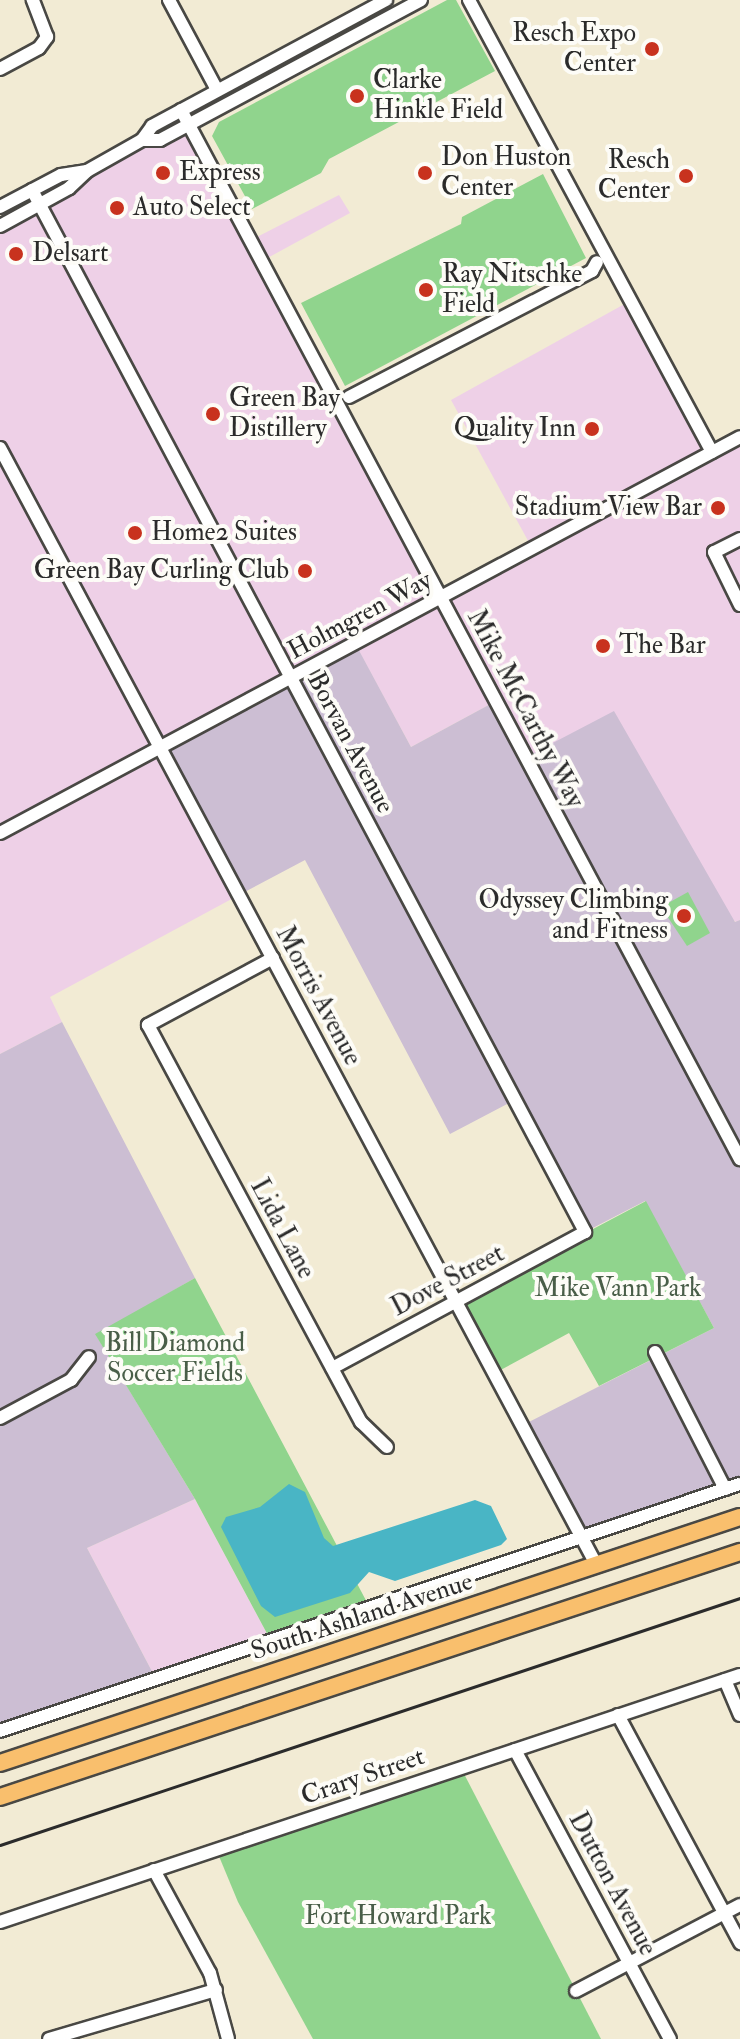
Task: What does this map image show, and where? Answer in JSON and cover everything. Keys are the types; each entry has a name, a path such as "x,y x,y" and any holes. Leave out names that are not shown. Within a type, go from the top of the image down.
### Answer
{"main road":[{"name":"South Ashland Avenue","path":"0,1763 740,1517"},
{"path":"0,1797 740,1552"}],"street":[{"path":"0,69 39,48 47,37 33,0"},
{"path":"169,0 217,90"},
{"path":"0,226 142,140 152,126 386,0"},
{"path":"142,140 160,140 421,0"},
{"path":"469,0 712,452"},
{"name":"Mike McCarthy Way","path":"181,110 740,1159"},
{"path":"0,207 61,175 87,171"},
{"name":"Borvan Avenue","path":"32,190 585,1232"},
{"path":"349,397 592,271 597,262"},
{"name":"Holmgren Way","path":"0,833 740,437"},
{"name":"Morris Avenue","path":"0,448 596,1564"},
{"path":"740,539 714,552 740,605"},
{"name":"Lida Lane","path":"273,958 148,1025 361,1422 387,1447"},
{"name":"Dove Street","path":"332,1368 585,1232"},
{"path":"655,1352 725,1489"},
{"path":"0,1418 71,1380 89,1357"},
{"path":"0,1731 740,1484"},
{"name":"Crary Street","path":"0,1922 740,1675"},
{"path":"725,1680 740,1715"},
{"path":"618,1715 740,1943"},
{"name":"Dutton Avenue","path":"515,1750 670,2039"},
{"path":"154,1870 216,1990 228,2039"},
{"path":"576,1991 740,1905"},
{"path":"49,2039 216,1990"}],"shaded area":[{"path":"189,124 251,240 339,195 350,213 262,261 441,597 532,548 451,400 630,301 712,452 740,437 740,920 736,922 526,757 496,701 411,747 355,644 239,895 50,997 62,1022 0,1054 0,226 87,171"},
{"path":"355,643 411,747 496,701 526,757 614,711 735,922 740,920 740,1484 584,1538 523,1425 714,1328 645,1201 585,1232 515,1100 450,1134 305,860 239,895 160,748"},
{"path":"62,1022 195,1278 96,1335 195,1499 87,1548 156,1679 0,1731 0,1054"},
{"path":"195,1499 271,1641 156,1679 87,1548"}],"green space":[{"name":"Clarke Hinkle Field","path":"447,0 456,0 495,71 329,159 321,173 252,209 212,136 219,122"},
{"name":"Ray Nitschke Field","path":"543,174 586,258 345,386 301,303 461,224 462,217"},
{"name":"Odyssey Climbing and Fitness","path":"688,892 710,933 687,946 661,907"},
{"name":"Mike Vann Park","path":"646,1201 714,1328 599,1386 569,1333 495,1373 457,1301"},
{"name":"Bill Diamond Soccer Fields","path":"195,1278 370,1608 271,1641 195,1499 95,1334"},
{"name":"Fort Howard Park","path":"461,1768 601,2039 313,2039 238,1902 216,1849"}],"water":[{"path":"289,1484 305,1492 324,1538 333,1546 475,1500 491,1506 507,1539 501,1545 395,1581 369,1572 350,1593 275,1617 261,1606 221,1527 226,1517 260,1507"}],"railway":[{"path":"0,1845 740,1598"}],"place":[{"name":"Resch Expo Center","path":"652,49"},
{"name":"Clarke Hinkle Field","path":"357,96"},
{"name":"Express","path":"163,173"},
{"name":"Don Huston Center","path":"425,173"},
{"name":"Resch Center","path":"686,176"},
{"name":"Auto Select","path":"117,208"},
{"name":"Delsart","path":"16,254"},
{"name":"Ray Nitschke Field","path":"426,290"},
{"name":"Green Bay Distillery","path":"213,414"},
{"name":"Quality Inn","path":"592,429"},
{"name":"Stadium View Bar","path":"718,508"},
{"name":"Home2 Suites","path":"135,533"},
{"name":"Green Bay Curling Club","path":"305,571"},
{"name":"The Bar","path":"603,646"},
{"name":"Odyssey Climbing and Fitness","path":"684,916"}]}
